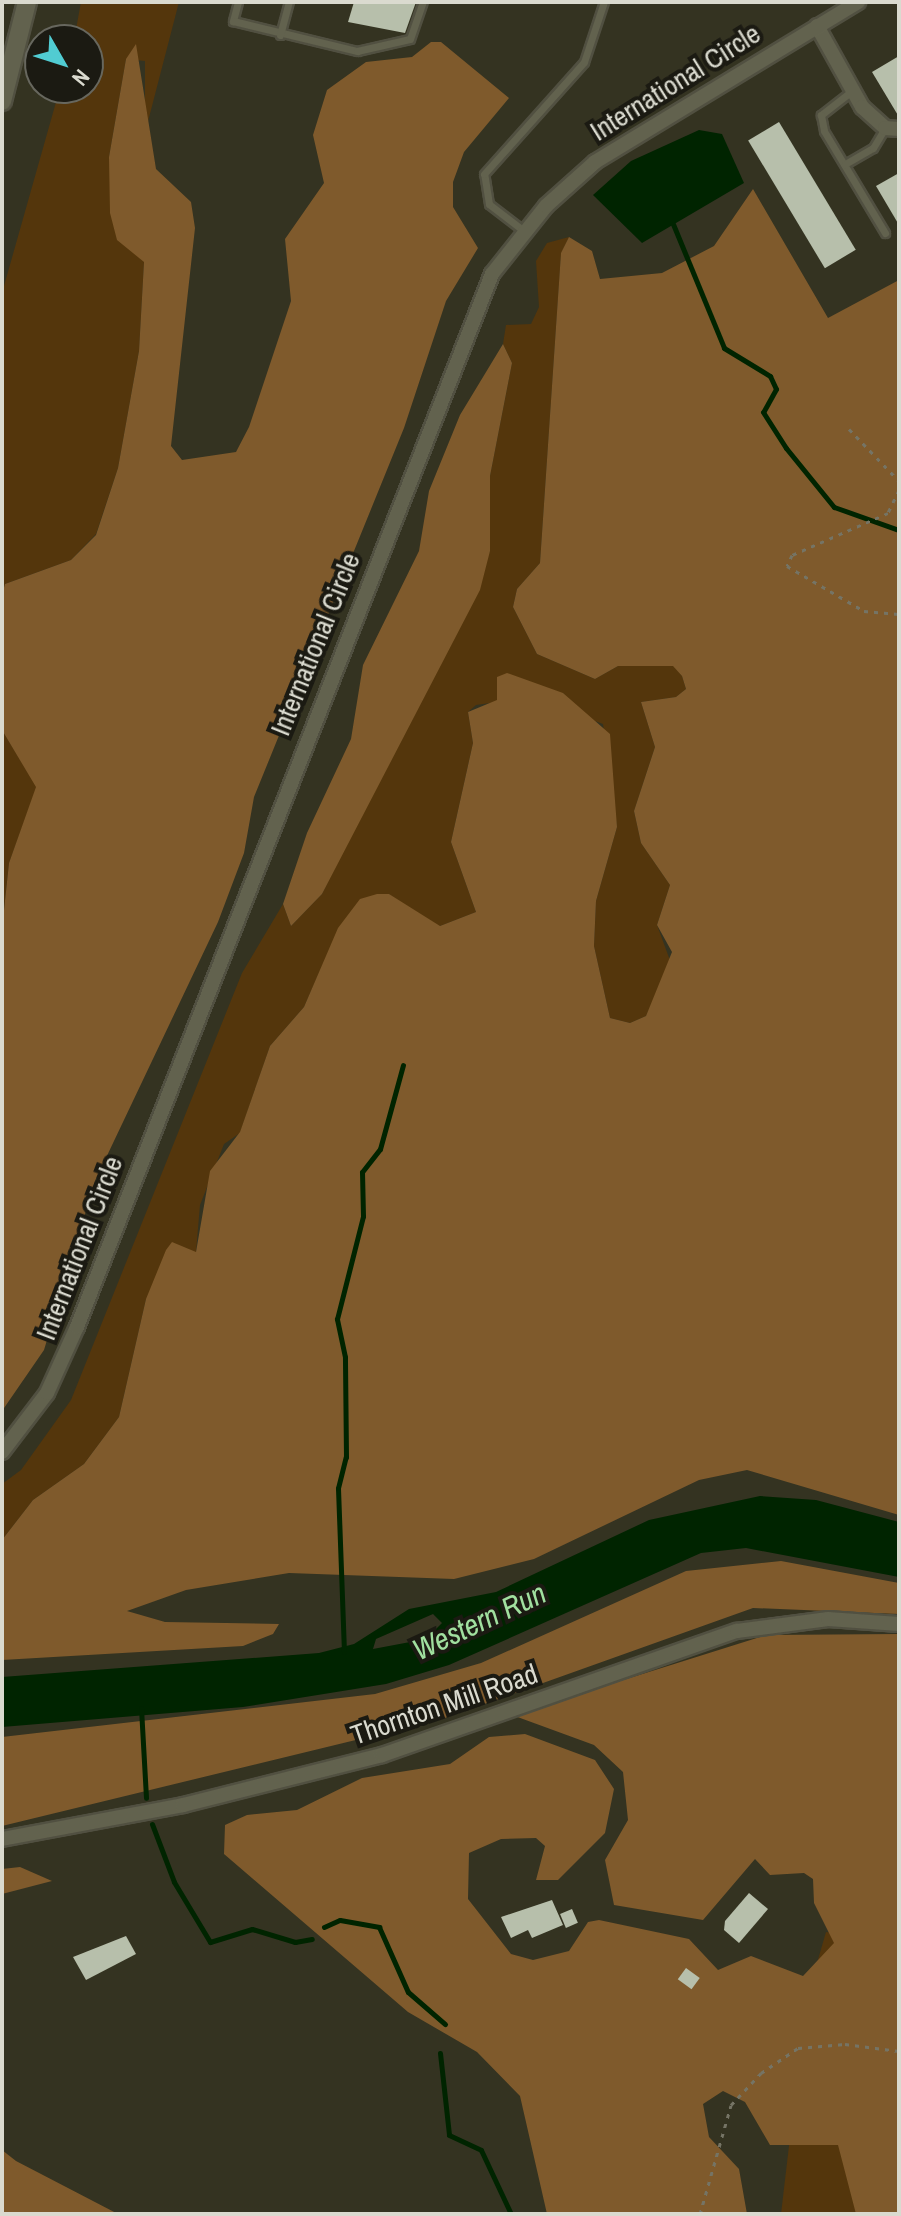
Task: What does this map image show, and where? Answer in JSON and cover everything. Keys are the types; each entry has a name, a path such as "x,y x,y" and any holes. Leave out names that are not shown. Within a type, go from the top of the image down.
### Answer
{"main road":[{"path":"2,101 27,2"}],"street":[{"name":"International Circle","path":"2,1452 60,1367 477,307 524,231 613,149 858,2"},
{"path":"817,26 853,90 892,128"},
{"name":"Thornton Mill Road","path":"2,1839 183,1805 382,1755 737,1631 788,1620 899,1624"}],"lane":[{"path":"238,2 233,21 336,50 393,46 415,33 423,2"},
{"path":"280,35 289,2"},
{"path":"524,231 489,204 484,174 579,71 604,2"},
{"path":"853,90 821,115 885,233"},
{"path":"845,164 873,148 892,128"}],"path":[{"path":"849,429 899,481"},
{"path":"899,490 888,513 792,555 787,566 864,611 899,614"},
{"path":"700,2214 731,2105 761,2073 798,2048 845,2044 899,2051"}],"shaded area":[{"path":"81,2 179,2 145,133 145,61 126,59 109,157 144,262 139,351 118,468 96,534 71,560 5,584 2,595 2,293 55,104 104,104 104,24 77,24"},
{"path":"431,42 441,42 509,98 464,152 453,182 453,207 478,248 446,301 404,428 254,797 244,853 218,922 95,1181 44,1350 2,1411 2,929 9,863 36,787 2,730 2,595 5,584 71,560 96,535 118,468 139,351 144,262 117,240 110,213 109,157 126,59 136,44 156,169 191,202 195,228 171,446 182,460 236,452 249,427 291,301 285,239 324,183 313,135 327,90 366,62 412,57"},
{"path":"753,189 828,318 899,280 899,1515 747,1470 699,1480 534,1559 454,1579 289,1573 186,1590 127,1611 165,1622 279,1624 273,1634 243,1646 2,1660 2,1540 33,1500 84,1464 119,1417 146,1299 166,1250 172,1242 196,1252 210,1171 240,1132 270,1046 304,1007 338,928 360,899 377,894 389,894 440,926 476,912 451,842 473,743 468,712 497,700 497,677 507,673 563,693 610,734 617,827 596,901 594,946 610,1018 630,1023 646,1016 672,952 657,925 670,885 641,843 634,811 655,747 641,702 676,697 686,689 682,676 673,666 618,666 595,679 537,654 513,607 517,589 540,563 561,253 569,237 592,251 600,279 662,273 714,246"},
{"path":"569,237 561,254 540,563 517,589 513,607 537,654 595,679 618,666 674,666 682,676 686,689 676,697 641,702 655,747 634,811 641,843 670,885 657,925 671,963 646,1016 630,1023 610,1018 594,946 596,901 617,827 603,724 584,717 563,693 476,705 468,712 473,743 451,842 476,912 440,926 425,923 389,894 339,928 304,1007 270,1046 240,1133 224,1144 200,1205 196,1252 146,1299 119,1417 84,1464 33,1500 2,1540 2,1484 21,1470 71,1400 242,973 283,904 291,926 322,894 490,551 490,476 512,363 503,344 506,325 531,324 539,307 536,261 547,243"},
{"path":"503,344 512,363 490,476 490,551 480,590 322,894 291,926 283,904 307,833 351,739 363,665 419,551 429,491 460,415"},
{"path":"2,730 37,787 9,863 2,929"},
{"path":"781,1561 899,1583 899,1614 753,1608 442,1719 2,1826 2,1737 375,1694 481,1663 686,1571"},
{"path":"899,1634 899,2214 856,2214 838,2145 770,2145 745,2102 723,2091 703,2104 709,2137 739,2169 747,2214 547,2214 520,2096 477,2052 408,2012 224,1854 225,1825 247,1815 297,1810 362,1778 450,1764 489,1737 525,1734 595,1760 614,1789 605,1833 558,1880 536,1880 545,1846 536,1838 501,1839 469,1853 468,1899 511,1954 533,1960 569,1951 588,1922 599,1920 689,1939 718,1970 751,1956 803,1976 834,1943 814,1903 813,1879 804,1873 770,1875 755,1859 703,1920 614,1905 605,1860 628,1820 623,1772 594,1745 512,1715 766,1635"},
{"path":"20,1867 52,1881 2,1894 2,1869"},
{"path":"826,1932 899,1943 899,2214 781,2214 806,2001"},
{"path":"2,2150 16,2161 118,2214 2,2214"}],"water":[{"path":"699,130 722,134 744,183 642,243 593,195 631,161"},
{"name":"Western Run","path":"760,1496 816,1500 899,1522 899,1577 746,1548 701,1553 449,1665 386,1684 243,1707 2,1727 2,1677 319,1653 354,1644 409,1609 496,1592 649,1520","holes":["433,1614 442,1623 426,1639 373,1649 376,1639"]}],"building":[{"path":"354,2 416,2 405,33 348,22"},
{"path":"899,56 899,117 872,72"},
{"path":"779,122 856,250 825,268 748,141"},
{"path":"899,173 899,225 876,186"},
{"path":"749,1893 768,1909 739,1943 724,1930 725,1921"},
{"path":"552,1900 563,1925 532,1938 528,1930 511,1938 501,1917"},
{"path":"572,1909 578,1923 566,1928 560,1914"},
{"path":"126,1936 136,1954 86,1980 73,1957"},
{"path":"686,1968 700,1978 692,1989 678,1979"}],"waterway":[{"path":"673,224 724,348 770,376 776,389 763,412 786,448 834,507 899,530"},
{"path":"344,1652 338,1488 346,1457 345,1357 337,1319 363,1216 362,1172 380,1149 403,1065"},
{"path":"141,1708 146,1798"},
{"path":"152,1824 174,1882 210,1942 252,1929 295,1942 312,1939"},
{"path":"324,1927 340,1920 379,1927 408,1992 445,2024"},
{"path":"440,2053 449,2135 481,2150 511,2214"}]}
